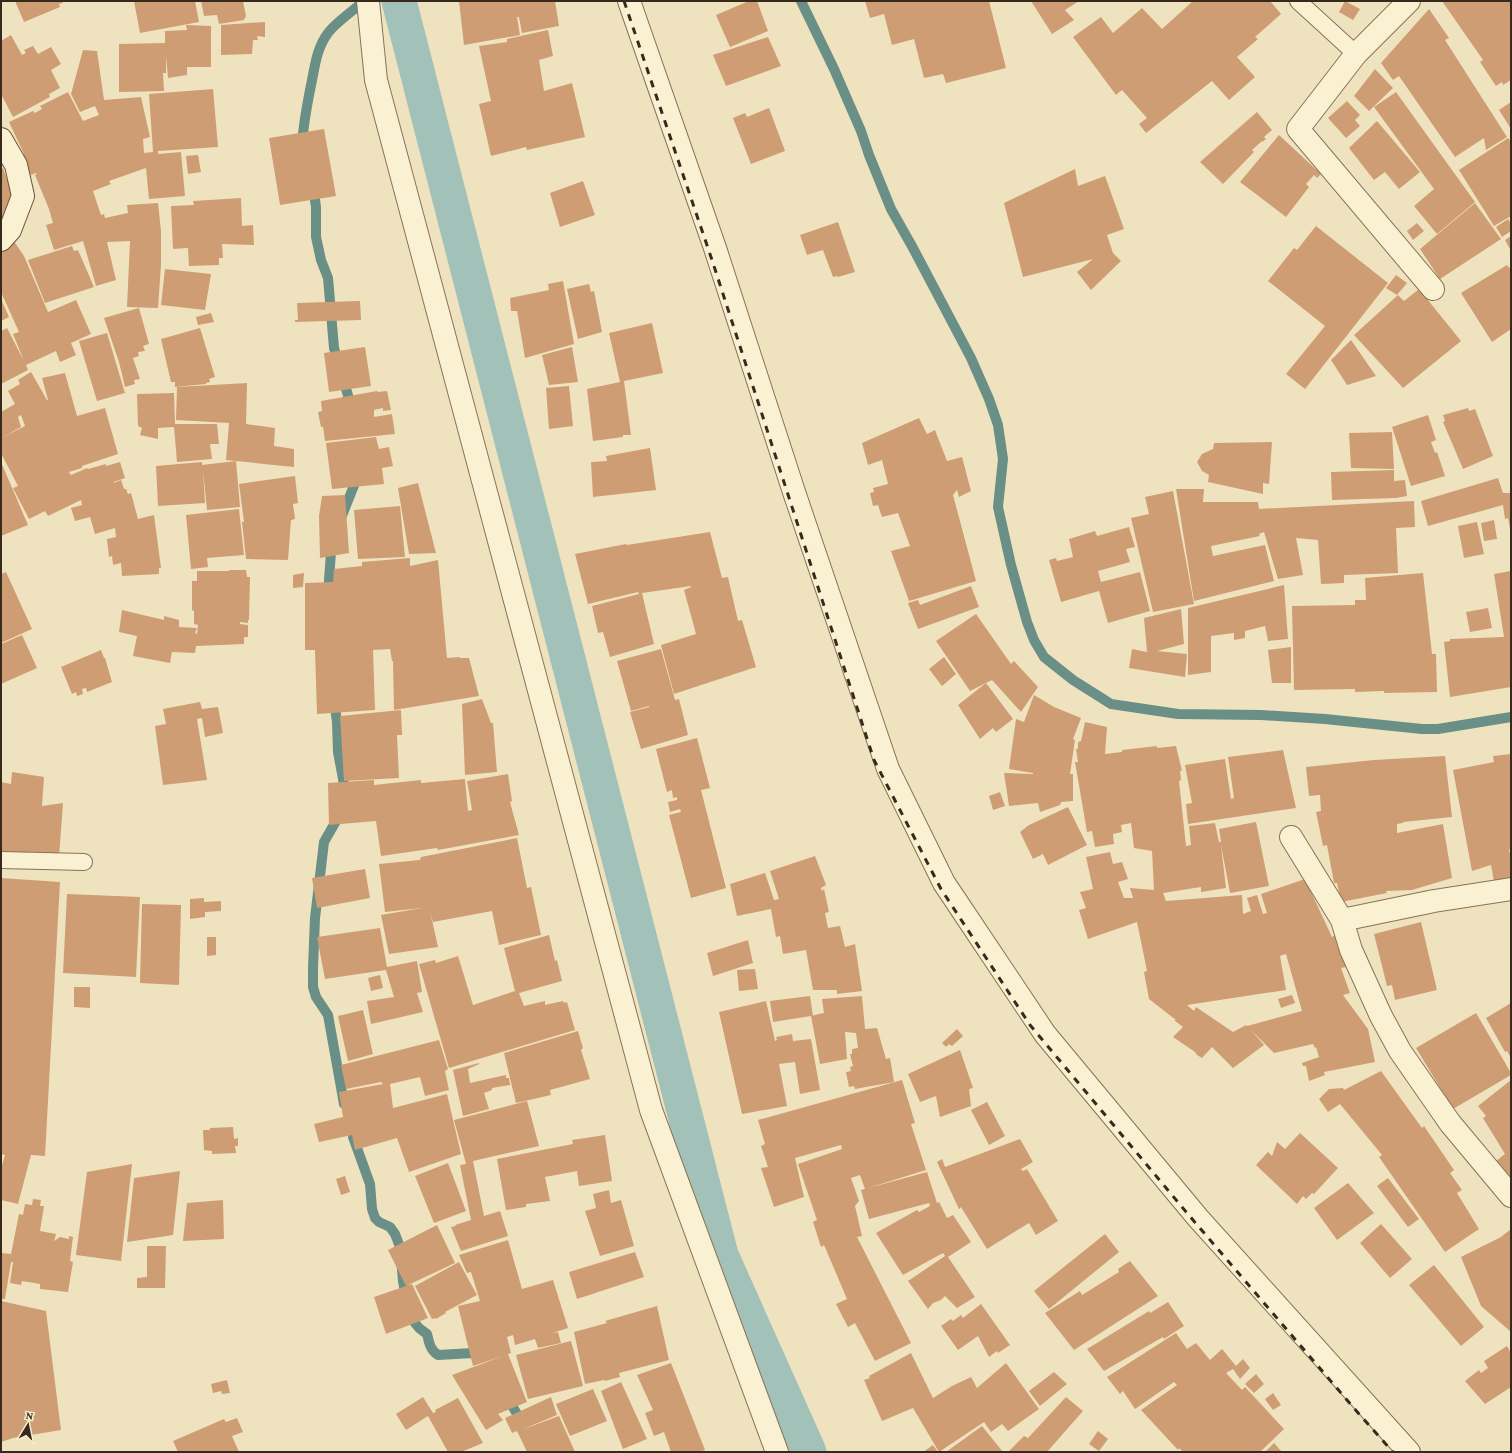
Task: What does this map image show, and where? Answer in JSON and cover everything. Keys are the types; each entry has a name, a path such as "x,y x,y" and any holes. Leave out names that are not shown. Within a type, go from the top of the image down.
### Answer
{"street":[{"path":"368,1 376,80 652,1110 777,1452"},
{"path":"629,1 715,248 794,492 888,769 944,883 1045,1034 1198,1218 1410,1452"},
{"path":"1409,1 1356,54 1298,129 1433,289"},
{"path":"1,139 16,165 23,196 10,230 1,240"},
{"path":"1291,836 1342,920 1351,950 1381,1016 1400,1051 1450,1123 1511,1196"},
{"path":"1342,920 1511,889"}],"lane":[{"path":"1298,1 1356,54"},
{"path":"1,860 84,862"}],"building":[{"path":"15,1 62,1 63,3 59,4 60,7 24,22"},
{"path":"134,1 195,1 199,22 140,33"},
{"path":"201,1 243,1 246,16 244,20 219,24 217,15 204,16"},
{"path":"459,1 555,1 559,26 522,33 519,17 517,17 520,35 464,45"},
{"path":"749,1 757,1 768,31 730,47 716,15"},
{"path":"865,1 989,1 1006,68 946,83 943,74 924,78 914,39 892,45 884,14 870,18"},
{"path":"1031,1 1079,1 1065,10 1074,20 1052,34"},
{"path":"1193,1 1270,1 1281,14 1255,37 1258,39 1237,57 1255,77 1229,100 1212,81 1146,133 1139,124 1147,118 1122,90 1116,95 1073,37 1101,17 1113,33 1142,8 1162,29"},
{"path":"1345,1 1360,9 1353,20 1339,12"},
{"path":"1442,1 1511,1 1511,80 1503,85 1502,82 1496,86 1480,62 1483,60"},
{"path":"1429,9 1449,38 1445,40 1507,137 1486,150 1484,138 1455,157 1399,76 1393,80 1381,63"},
{"path":"265,22 265,37 257,36 258,40 253,40 252,54 221,55 221,25"},
{"path":"186,25 211,26 211,67 187,67 187,75 168,78 166,56 166,73 163,73 164,91 119,92 119,44 165,43 165,31 187,30"},
{"path":"548,30 553,56 539,60 544,91 572,83 585,137 527,150 526,147 491,156 479,104 491,101 479,46 507,42 507,39"},
{"path":"11,35 22,55 26,53 24,50 33,46 38,54 51,47 61,64 51,70 60,88 49,94 50,97 13,117 1,94 1,41"},
{"path":"768,37 781,66 726,86 713,55"},
{"path":"83,50 97,51 104,100 141,97 150,137 143,139 144,153 153,152 149,94 213,89 218,147 158,151 158,154 181,152 185,196 149,199 146,168 109,181 111,184 93,191 101,215 104,214 105,218 128,213 127,205 158,203 161,231 161,265 158,308 127,307 130,241 107,242 116,280 96,286 83,241 54,250 46,225 53,223 35,175 37,174 31,175 30,173 27,175 17,157 24,154 9,122 33,111 35,113 42,109 40,106 68,92 83,121 99,115 95,106 80,112 71,94"},
{"path":"1375,69 1393,88 1369,111 1354,96"},
{"path":"1396,92 1475,202 1437,234 1414,206 1434,189 1374,107"},
{"path":"1347,101 1360,115 1355,120 1360,126 1346,138 1328,118"},
{"path":"1511,102 1511,129 1499,110"},
{"path":"769,108 785,151 751,164 733,118 745,113 747,117"},
{"path":"1257,112 1272,130 1264,137 1266,139 1252,150 1254,152 1223,184 1200,162"},
{"path":"1377,121 1420,172 1399,189 1385,172 1374,180 1349,148"},
{"path":"324,129 336,196 280,205 269,138"},
{"path":"1279,135 1321,174 1317,178 1314,175 1306,184 1309,187 1286,217 1240,182"},
{"path":"1508,138 1511,142 1511,216 1494,226 1459,170"},
{"path":"198,155 201,172 188,174 186,156"},
{"path":"3,168 12,194 1,220 1,169"},
{"path":"1075,169 1078,186 1105,176 1124,229 1107,235 1113,253 1121,261 1091,290 1077,272 1093,259 1023,277 1004,203"},
{"path":"583,181 595,215 560,227 550,193"},
{"path":"241,198 242,226 253,225 254,245 222,244 223,258 219,258 219,265 189,266 188,248 173,249 171,206 194,205 193,201"},
{"path":"1475,203 1501,239 1440,279 1420,249"},
{"path":"1508,219 1511,224 1511,231 1502,237 1496,227"},
{"path":"838,222 855,272 833,277 823,250 807,255 800,235"},
{"path":"1417,223 1424,231 1413,240 1407,231"},
{"path":"1316,226 1388,283 1305,389 1286,374 1325,326 1268,281 1294,248 1297,250"},
{"path":"1511,236 1511,251 1505,240"},
{"path":"11,237 24,256 48,312 76,300 91,334 71,343 76,355 60,362 56,351 26,365 28,370 1,384 1,331 7,328 24,361 13,334 19,332 1,292 1,251"},
{"path":"72,246 74,251 78,250 94,287 45,303 28,260"},
{"path":"1507,265 1509,268 1511,266 1511,329 1492,342 1461,293"},
{"path":"165,269 211,274 205,310 161,305"},
{"path":"1396,275 1407,283 1397,295 1386,288"},
{"path":"563,281 574,344 525,358 517,311 511,311 510,298 549,290 548,284"},
{"path":"589,284 591,292 594,291 602,332 578,339 567,289"},
{"path":"1419,289 1461,341 1403,388 1354,335 1398,295 1404,301"},
{"path":"1,299 9,317 1,321"},
{"path":"360,301 361,320 295,322 295,320 298,320 297,303"},
{"path":"139,308 149,344 143,346 145,351 138,352 139,356 133,358 140,379 134,380 135,384 125,387 119,362 104,318"},
{"path":"211,313 214,322 198,325 196,317"},
{"path":"652,323 663,373 624,381 631,435 623,435 623,437 593,441 587,389 620,382 609,333"},
{"path":"200,328 215,377 209,379 210,382 206,384 175,387 175,382 171,382 161,339"},
{"path":"107,333 125,393 97,401 79,341"},
{"path":"1351,340 1376,376 1347,385 1331,360"},
{"path":"365,347 371,386 329,392 324,353"},
{"path":"572,347 578,382 549,385 542,355"},
{"path":"31,372 47,400 42,378 65,373 77,416 105,408 118,454 69,472 71,475 87,468 106,464 106,466 120,462 125,478 114,483 121,480 124,489 126,489 128,494 131,493 138,519 154,515 161,568 159,568 159,574 122,576 121,563 113,565 112,556 109,557 107,539 116,537 115,528 95,534 90,517 75,521 71,508 82,505 81,500 48,516 45,511 29,519 13,488 18,486 1,453 1,412 15,404 8,391 20,384 18,380","holes":["21,415 25,426 1,438 21,427 18,417"]},
{"path":"247,383 246,424 275,428 274,446 294,449 294,467 226,460 229,423 176,420 177,387"},
{"path":"569,386 573,426 549,429 546,388"},
{"path":"377,391 387,391 391,410 383,411 383,408 374,410 374,417 392,414 395,434 325,441 323,427 321,427 318,412 322,411 321,401"},
{"path":"174,393 175,424 217,424 219,444 210,444 212,459 177,462 174,427 158,428 158,439 140,435 142,428 138,426 137,394"},
{"path":"1468,408 1469,411 1475,409 1493,456 1463,469 1443,422 1445,421 1443,415"},
{"path":"1428,415 1436,440 1431,442 1435,453 1437,452 1445,476 1411,486 1392,427"},
{"path":"919,418 927,434 935,430 947,461 962,457 971,491 959,497 957,490 953,495 976,581 909,601 891,551 910,546 898,513 882,517 878,505 873,506 870,493 874,492 873,488 888,484 882,460 868,465 862,443"},
{"path":"1392,432 1394,469 1351,468 1349,433"},
{"path":"376,437 379,449 389,447 393,466 382,468 384,484 332,489 326,443"},
{"path":"1272,442 1269,484 1263,483 1263,494 1208,482 1209,475 1202,471 1197,462 1202,454 1213,449 1214,443"},
{"path":"650,448 656,490 593,497 591,462 607,461 606,456"},
{"path":"236,461 240,507 207,510 203,470 205,503 158,506 156,466 202,462 202,465"},
{"path":"1,462 28,525 1,536"},
{"path":"1394,470 1394,481 1405,480 1407,496 1396,498 1332,500 1331,472"},
{"path":"295,476 298,503 293,504 295,519 291,520 288,560 246,559 242,522 244,522 239,484"},
{"path":"1498,478 1503,493 1511,493 1511,534 1508,518 1505,519 1503,505 1428,526 1421,501"},
{"path":"418,483 436,553 409,554 398,488"},
{"path":"1176,489 1204,489 1203,502 1258,502 1259,509 1414,501 1415,527 1396,528 1398,573 1344,575 1344,583 1321,584 1318,540 1296,538 1303,575 1278,579 1264,532 1259,534 1260,536 1211,546 1213,556 1265,545 1274,581 1194,601"},
{"path":"1173,491 1194,604 1153,612 1131,518 1149,514 1145,497"},
{"path":"345,495 349,553 320,558 319,516 322,496"},
{"path":"400,506 405,557 358,559 354,510"},
{"path":"239,509 244,555 207,558 208,567 191,569 186,515"},
{"path":"1494,520 1497,539 1484,541 1481,523"},
{"path":"1477,522 1484,554 1464,558 1458,526"},
{"path":"1129,527 1135,547 1126,549 1130,562 1098,571 1101,582 1140,572 1150,611 1108,623 1099,591 1061,602 1049,560 1056,558 1057,561 1073,557 1069,539 1095,531 1097,536"},
{"path":"710,532 722,578 728,577 738,621 742,620 756,667 674,694 661,645 696,634 684,590 691,586 642,593 654,644 610,657 603,632 598,633 592,606 639,594 638,592 588,604 575,554 626,544"},
{"path":"410,558 410,566 438,560 447,658 469,658 479,696 394,710 393,661 390,649 373,650 375,710 317,714 315,650 305,650 305,583 333,582 334,569 362,566 362,562"},
{"path":"246,570 247,577 250,577 249,620 248,623 240,622 240,624 248,625 248,637 244,637 244,644 196,646 195,653 172,652 170,663 133,656 137,636 119,632 122,610 164,620 164,616 179,620 179,627 197,628 195,633 197,634 198,625 194,624 194,611 192,610 192,581 197,581 197,571"},
{"path":"1511,571 1511,687 1450,697 1444,642 1450,641 1450,639 1504,637 1494,574"},
{"path":"6,572 32,629 1,643 1,574"},
{"path":"304,573 303,587 293,588 293,575"},
{"path":"1423,573 1432,654 1436,654 1437,692 1355,692 1355,689 1294,690 1292,606 1355,605 1355,600 1366,600 1365,578"},
{"path":"1284,585 1288,639 1268,641 1265,626 1245,631 1245,638 1234,640 1234,633 1211,636 1211,672 1188,675 1188,608"},
{"path":"971,586 979,607 918,629 908,603 918,600 920,605"},
{"path":"1488,608 1492,628 1470,632 1466,612"},
{"path":"1181,609 1184,644 1157,651 1187,654 1185,677 1129,668 1132,649 1147,652 1144,618"},
{"path":"976,614 1011,664 1014,661 1038,687 1021,712 992,680 970,691 936,641"},
{"path":"22,635 37,668 1,684 1,644"},
{"path":"1291,647 1291,683 1272,683 1268,650"},
{"path":"661,649 675,700 679,699 688,735 641,749 630,712 649,706 631,711 617,661"},
{"path":"101,650 112,682 87,692 86,688 82,689 83,694 77,696 76,692 72,694 61,667"},
{"path":"944,657 956,674 942,686 929,669"},
{"path":"986,683 1013,719 996,732 993,728 980,739 958,705"},
{"path":"1034,695 1054,707 1081,718 1073,739 1075,740 1070,774 1073,774 1073,801 1061,802 1060,805 1040,812 1038,803 1009,806 1004,773 1033,774 1009,769 1016,719 1024,722"},
{"path":"482,699 491,723 493,723 497,772 465,775 462,704"},
{"path":"200,702 202,709 218,707 223,733 205,737 202,718 197,719 207,780 163,785 155,726 166,724 163,709"},
{"path":"401,710 402,735 397,735 399,778 344,781 340,716"},
{"path":"1085,722 1107,727 1105,754 1122,752 1122,750 1157,746 1157,748 1176,746 1182,771 1180,771 1181,780 1179,781 1186,846 1191,845 1189,826 1215,823 1219,842 1221,842 1219,829 1256,822 1269,886 1230,893 1221,845 1226,888 1201,892 1201,887 1163,893 1166,901 1242,895 1243,914 1251,911 1247,898 1257,895 1263,914 1267,913 1261,894 1305,879 1332,937 1335,935 1346,967 1341,968 1350,993 1343,995 1368,1029 1375,1062 1324,1072 1325,1075 1309,1081 1306,1066 1303,1066 1302,1063 1319,1057 1316,1047 1315,1048 1313,1044 1274,1053 1251,1030 1264,1045 1233,1068 1212,1047 1202,1058 1173,1037 1183,1027 1149,999 1144,972 1147,971 1137,922 1088,939 1079,910 1086,908 1080,892 1093,889 1086,857 1110,852 1113,864 1122,862 1128,879 1118,882 1124,898 1133,898 1130,888 1154,890 1152,851 1134,848 1131,823 1121,825 1122,832 1113,834 1114,844 1095,847 1092,831 1087,832 1075,762 1078,762 1076,749 1078,749 1078,742 1081,741","holes":["1286,954 1302,1011 1247,1026 1246,1025 1233,1032 1196,1007 1194,1011 1187,1005 1286,990 1280,956"]},
{"path":"697,738 710,788 701,790 726,888 691,898 669,815 681,812 680,809 670,812 668,802 677,800 677,797 673,798 672,790 667,792 656,749"},
{"path":"1283,750 1296,808 1188,824 1186,804 1192,803 1185,765 1225,759 1231,799 1234,798 1228,757"},
{"path":"1511,754 1511,849 1509,849 1511,859 1511,879 1494,882 1491,865 1472,871 1453,770 1494,762 1493,756"},
{"path":"1445,756 1452,817 1403,822 1397,824 1397,833 1443,824 1452,878 1412,890 1386,891 1387,893 1341,902 1337,883 1334,883 1327,845 1323,846 1316,812 1321,811 1320,795 1309,796 1306,767 1374,760"},
{"path":"12,772 44,777 42,806 63,803 59,857 1,856 1,782 11,784"},
{"path":"508,774 512,801 510,802 519,835 438,850 437,848 381,856 376,821 329,825 328,783 374,780 374,785 421,780 421,783 465,779 468,811 472,810 467,781"},
{"path":"1000,792 1005,806 993,810 989,796"},
{"path":"1068,807 1087,845 1048,865 1043,854 1033,859 1020,832 1029,825"},
{"path":"517,838 527,888 531,887 541,935 499,945 492,911 433,922 430,911 438,947 389,954 381,915 422,908 385,912 379,864 420,860 421,857"},
{"path":"815,856 826,885 821,888 822,891 824,889 829,912 825,913 828,928 840,926 845,947 855,944 862,991 837,994 837,990 813,990 806,950 783,954 780,936 776,937 771,909 737,916 730,884 765,873 774,900 779,899 770,871"},
{"path":"365,869 370,898 317,908 312,878"},
{"path":"1,878 60,882 45,1156 31,1155 18,1204 1,1200 1,1169 5,1155 1,1154"},
{"path":"67,894 140,897 136,977 63,973"},
{"path":"204,898 204,902 221,901 221,911 205,912 205,917 190,919 190,899"},
{"path":"142,904 181,905 179,985 140,983"},
{"path":"1421,922 1437,990 1395,1000 1392,985 1387,986 1374,934"},
{"path":"380,928 387,967 417,961 422,992 417,993 423,1012 371,1024 367,1001 394,997 386,970 325,979 317,937"},
{"path":"549,935 555,961 557,960 562,981 519,993 524,1006 545,1001 545,1005 563,1001 564,1003 567,1002 575,1030 449,1068 419,964 435,960 436,963 458,956 473,1005 515,991 504,948"},
{"path":"207,937 216,937 216,955 207,956"},
{"path":"748,940 753,963 713,976 707,953"},
{"path":"755,969 758,989 739,991 737,970"},
{"path":"380,975 383,988 371,991 368,978"},
{"path":"74,987 90,987 90,1008 74,1007"},
{"path":"1292,995 1295,1003 1281,1008 1278,999"},
{"path":"810,996 813,1016 824,1013 822,999 862,996 865,1029 877,1028 886,1059 890,1058 894,1082 855,1089 854,1086 849,1087 846,1072 851,1071 850,1067 853,1066 850,1054 852,1054 852,1049 858,1048 856,1033 845,1032 847,1059 820,1064 811,1016 773,1022 770,1001"},
{"path":"766,1001 775,1041 777,1040 776,1037 792,1034 793,1041 811,1039 820,1090 800,1094 795,1062 779,1064 787,1106 742,1114 719,1012"},
{"path":"1511,1003 1511,1058 1507,1051 1505,1052 1486,1018"},
{"path":"363,1010 373,1054 348,1061 338,1016"},
{"path":"1476,1013 1511,1075 1453,1109 1416,1048"},
{"path":"957,1029 963,1036 952,1046 949,1044 946,1047 942,1043"},
{"path":"578,1031 583,1048 581,1050 590,1079 550,1090 551,1095 516,1103 504,1053"},
{"path":"439,1040 448,1069 445,1071 449,1090 425,1096 420,1077 390,1084 393,1108 447,1094 461,1154 409,1172 397,1138 355,1150 352,1135 319,1142 314,1124 343,1117 339,1092 383,1084 381,1082 346,1089 341,1065"},
{"path":"960,1050 973,1088 969,1089 971,1106 940,1117 936,1096 920,1102 908,1074"},
{"path":"479,1063 468,1069 470,1083 506,1075 506,1078 509,1078 510,1085 492,1088 492,1090 484,1093 489,1109 463,1116 453,1070"},
{"path":"1381,1071 1422,1128 1424,1126 1454,1170 1450,1173 1462,1190 1457,1193 1479,1229 1445,1252 1379,1157 1382,1155 1340,1104 1328,1112 1319,1099 1329,1089 1343,1088 1344,1090"},
{"path":"902,1080 915,1123 911,1124 926,1170 865,1189 860,1175 851,1178 859,1201 855,1206 862,1236 857,1237 911,1343 875,1361 855,1323 848,1327 836,1304 847,1299 824,1245 821,1247 813,1222 817,1220 798,1164 842,1149 841,1145 795,1158 804,1197 774,1207 761,1168 768,1167 761,1146 765,1144 758,1120"},
{"path":"1511,1080 1511,1187 1491,1165 1505,1154 1483,1118 1486,1116 1478,1106"},
{"path":"527,1101 539,1146 473,1161 484,1216 500,1211 508,1236 461,1251 451,1227 471,1220 460,1165 466,1164 454,1120"},
{"path":"987,1102 1005,1136 989,1145 971,1110"},
{"path":"233,1127 234,1139 238,1138 238,1146 235,1146 236,1153 212,1154 212,1151 204,1150 203,1130 210,1130 210,1128"},
{"path":"1300,1133 1338,1168 1314,1194 1312,1193 1306,1199 1303,1196 1297,1204 1256,1165 1268,1152 1272,1156 1277,1142 1285,1149"},
{"path":"605,1135 612,1181 579,1186 577,1171 545,1177 550,1201 526,1204 526,1207 506,1210 497,1159 573,1144 572,1140"},
{"path":"1020,1139 1033,1162 1021,1169 1023,1171 1027,1169 1058,1221 1036,1235 1029,1223 987,1249 961,1207 959,1209 937,1162 942,1159 945,1167"},
{"path":"448,1163 466,1211 434,1223 415,1176"},
{"path":"132,1164 121,1261 76,1255 87,1172"},
{"path":"180,1171 173,1235 127,1242 134,1178"},
{"path":"927,1172 937,1203 939,1202 947,1218 953,1215 971,1242 948,1257 975,1297 957,1308 945,1296 941,1300 933,1303 928,1309 908,1281 945,1256 943,1253 903,1275 876,1233 917,1210 919,1212 930,1206 929,1203 869,1219 861,1190"},
{"path":"345,1176 350,1192 341,1195 336,1179"},
{"path":"1388,1178 1419,1219 1408,1227 1377,1186"},
{"path":"1348,1183 1374,1213 1337,1240 1314,1208"},
{"path":"609,1190 611,1203 621,1200 634,1246 600,1256 585,1211 596,1208 593,1194"},
{"path":"33,1199 41,1200 40,1206 44,1206 40,1231 56,1234 54,1241 60,1237 69,1239 69,1236 73,1237 70,1261 73,1262 68,1292 40,1289 40,1284 22,1281 21,1285 10,1283 13,1262 11,1262 5,1299 1,1299 1,1253 11,1254 19,1214 23,1215 25,1204 32,1205"},
{"path":"223,1200 224,1239 183,1241 187,1203"},
{"path":"1381,1224 1412,1259 1390,1278 1360,1243"},
{"path":"437,1225 455,1263 406,1286 388,1250"},
{"path":"1511,1229 1511,1332 1481,1306 1461,1257 1501,1237"},
{"path":"1105,1234 1119,1252 1049,1309 1034,1291"},
{"path":"508,1240 522,1289 553,1280 568,1328 552,1333 558,1332 561,1343 538,1348 535,1339 515,1345 513,1335 507,1337 511,1353 508,1354 527,1402 498,1414 503,1420 486,1430 452,1375 503,1356 473,1366 458,1306 480,1301 471,1272 467,1273 459,1255"},
{"path":"147,1246 166,1246 165,1288 137,1288 137,1278 147,1277"},
{"path":"635,1252 644,1277 577,1299 569,1272"},
{"path":"1130,1261 1158,1296 1074,1350 1045,1313 1080,1291 1082,1295 1119,1272 1118,1269"},
{"path":"459,1262 477,1295 445,1312 446,1313 436,1319 432,1319 415,1286"},
{"path":"1434,1265 1484,1327 1461,1346 1409,1285"},
{"path":"412,1284 428,1318 386,1334 374,1297"},
{"path":"1,1301 46,1311 61,1430 13,1438 1,1442"},
{"path":"1168,1302 1184,1326 1164,1339 1163,1337 1104,1371 1087,1349 1149,1311 1150,1313"},
{"path":"981,1304 1010,1345 998,1353 997,1351 989,1357 978,1336 958,1350 941,1326 951,1319 953,1321 961,1315 963,1318"},
{"path":"657,1306 669,1360 619,1373 620,1377 585,1384 574,1332 607,1323 605,1321"},
{"path":"1176,1333 1187,1349 1196,1343 1210,1360 1222,1349 1236,1366 1243,1359 1250,1368 1240,1379 1233,1369 1226,1373 1242,1390 1245,1387 1284,1429 1260,1452 1183,1452 1179,1448 1178,1450 1141,1410 1177,1385 1174,1382 1135,1409 1123,1391 1120,1394 1107,1377"},
{"path":"571,1341 583,1386 528,1399 516,1355"},
{"path":"1507,1346 1511,1353 1511,1387 1485,1404 1465,1381 1479,1370 1481,1373 1488,1368 1484,1361"},
{"path":"911,1353 933,1398 952,1386 971,1377 977,1388 1006,1363 1039,1409 1008,1431 1002,1424 991,1432 984,1422 939,1452 913,1408 882,1421 864,1380 870,1378 869,1376"},
{"path":"671,1363 705,1450 699,1452 671,1452 664,1432 654,1436 645,1413 653,1410 637,1375"},
{"path":"1054,1372 1067,1384 1040,1406 1029,1391"},
{"path":"1256,1374 1264,1384 1254,1393 1245,1384"},
{"path":"227,1380 230,1393 222,1394 221,1391 213,1393 211,1384"},
{"path":"621,1382 647,1439 623,1449 601,1391"},
{"path":"593,1389 607,1421 570,1436 556,1404"},
{"path":"1273,1393 1281,1405 1273,1410 1265,1399"},
{"path":"423,1397 433,1413 436,1412 435,1410 458,1398 483,1443 461,1452 448,1452 428,1416 406,1430 396,1414"},
{"path":"551,1397 557,1415 521,1430 559,1416 575,1452 527,1452 517,1431 512,1433 505,1418"},
{"path":"1066,1397 1083,1411 1047,1452 1008,1452 1024,1436 1028,1438"},
{"path":"237,1418 243,1432 232,1436 239,1452 178,1452 173,1441 224,1419 226,1422"},
{"path":"982,1426 1003,1452 946,1452"},
{"path":"1098,1431 1108,1439 1099,1451 1089,1444"},
{"path":"1274,1443 1282,1452 1265,1452"},
{"path":"933,1445 938,1452 923,1452"}],"waterway":[{"path":"302,146 308,100 316,58 321,45 331,29 364,1"},
{"path":"399,1 721,1255 809,1452"},
{"path":"801,1 834,69 861,131 891,209 971,358 989,399 998,425 1003,459 998,507 1011,565 1027,622 1034,640 1044,657 1073,680 1111,704 1178,714 1261,715 1325,719 1422,729 1438,729 1511,717"},
{"path":"313,186 316,207 316,237 321,260 328,278 334,348 352,409"},
{"path":"341,518 357,475"},
{"path":"328,594 331,552 334,543"},
{"path":"334,700 337,722 338,752 346,795"},
{"path":"340,814 324,842 315,918 313,987 316,997 328,1015 344,1104"},
{"path":"353,1137 370,1184 372,1209 375,1218 379,1222 390,1227 395,1234 400,1247 403,1281 408,1310 411,1318 419,1328 427,1334 429,1343 438,1355 473,1353 482,1356"},
{"path":"507,1397 517,1414"}],"railway":[{"path":"624,1 712,260 874,760 941,889 1030,1025 1187,1213 1393,1452"}]}
